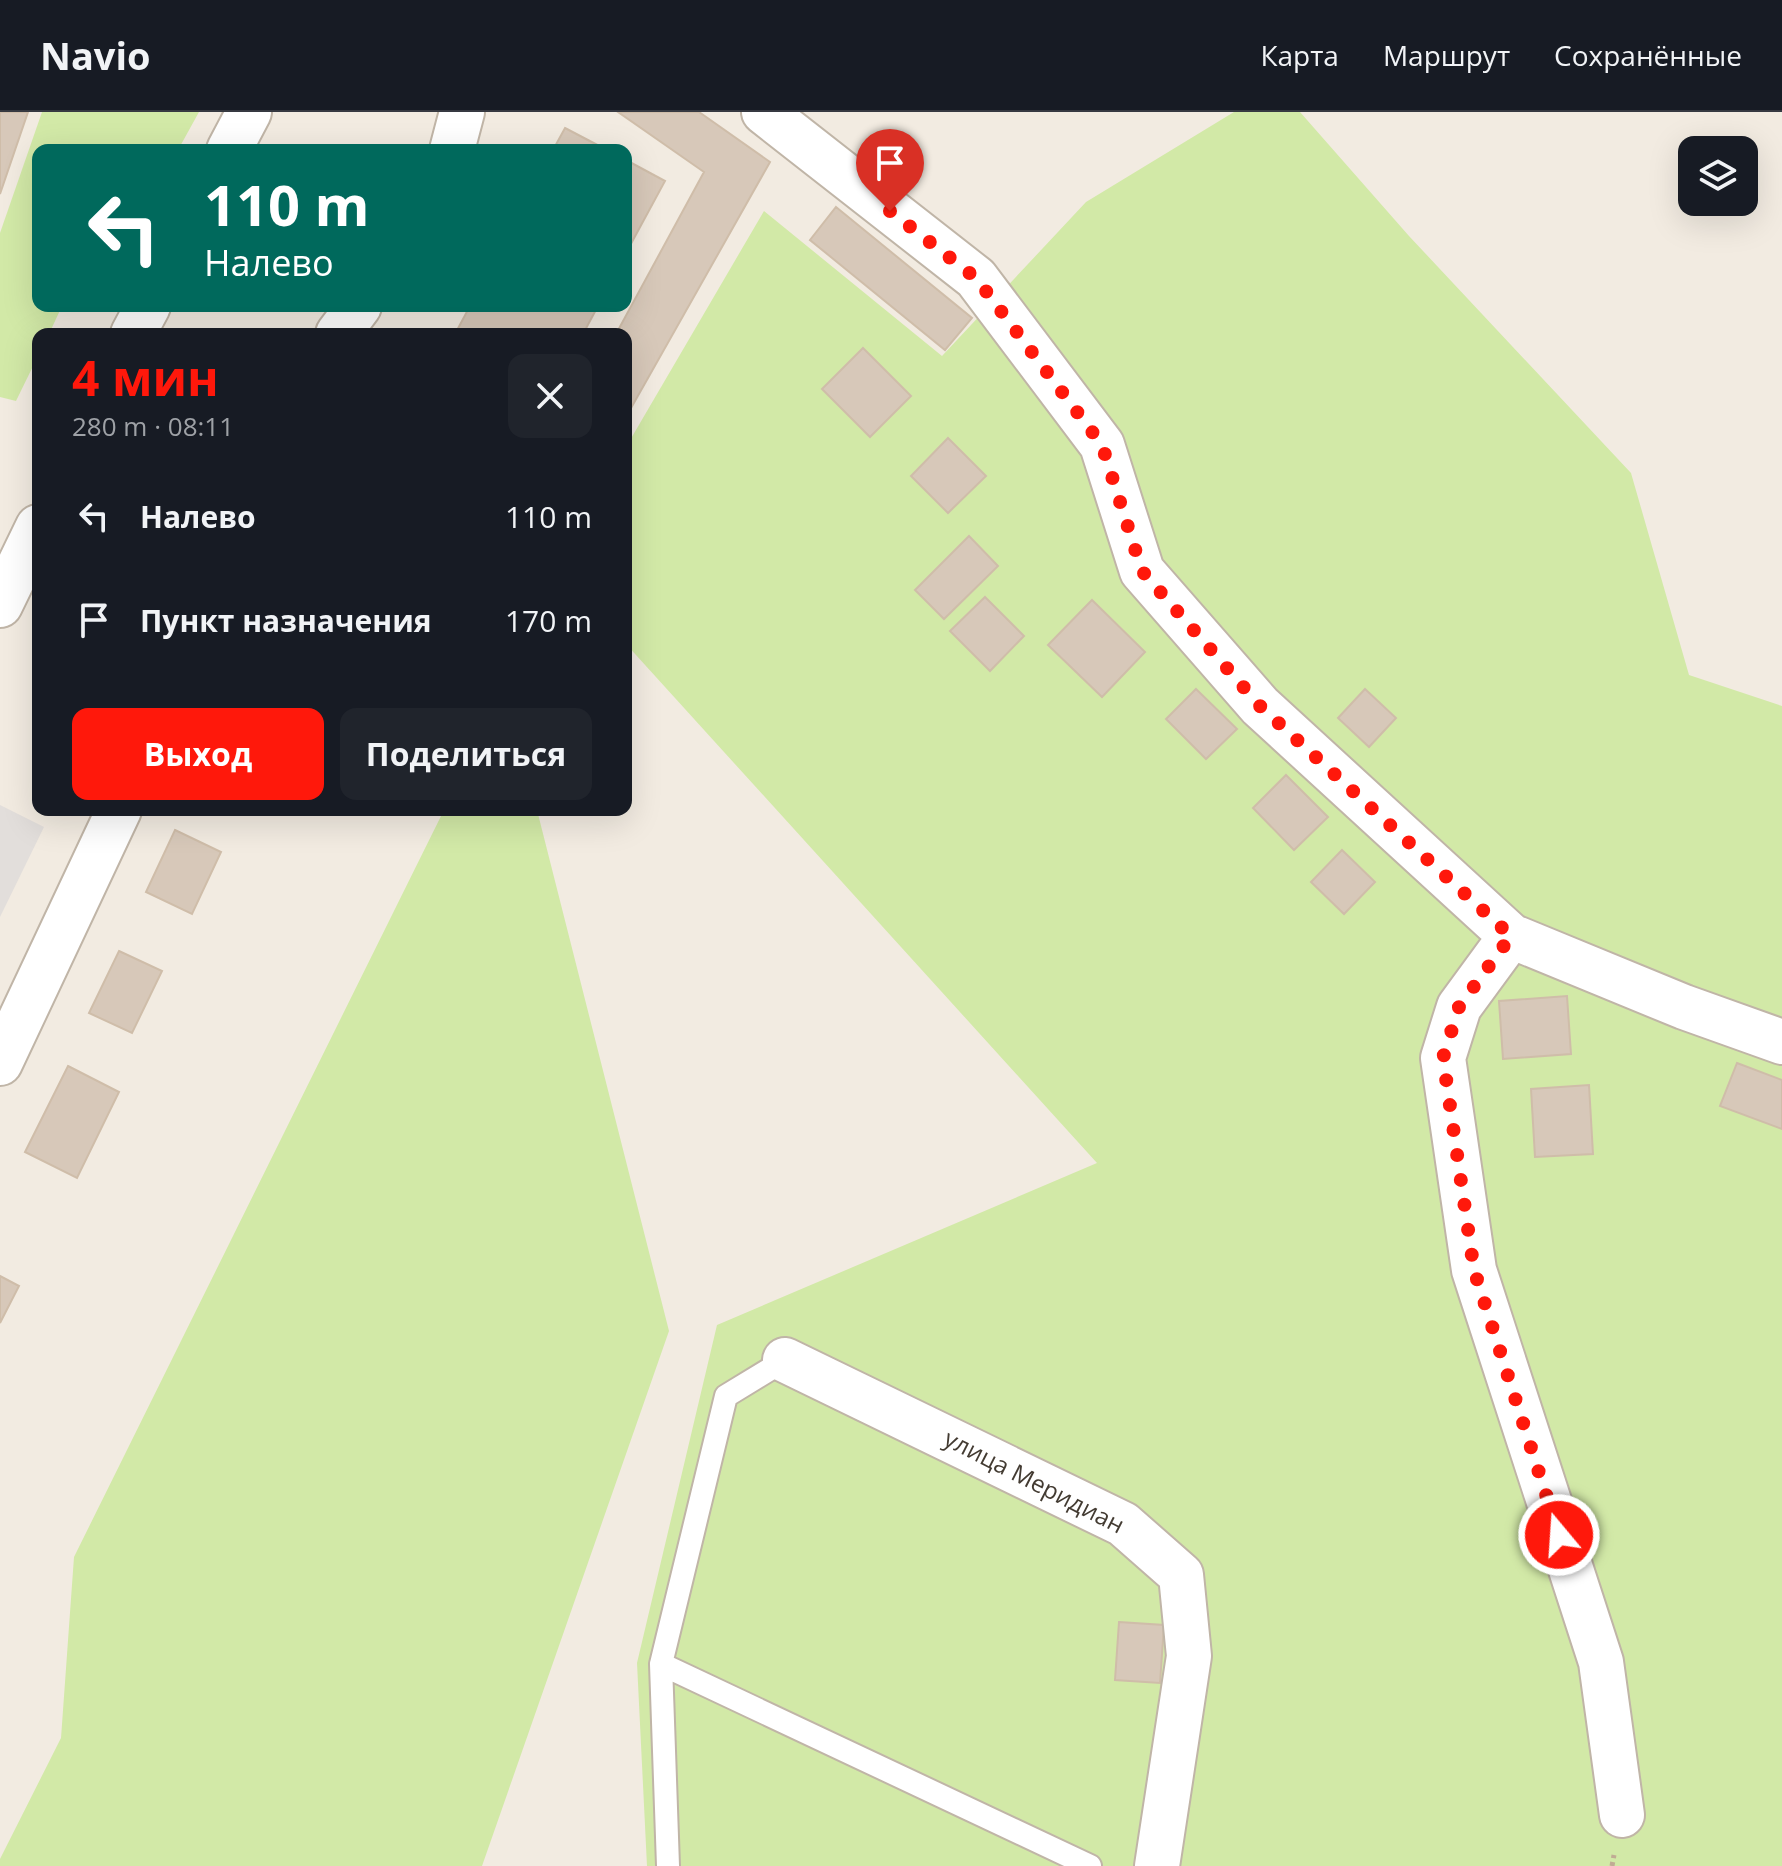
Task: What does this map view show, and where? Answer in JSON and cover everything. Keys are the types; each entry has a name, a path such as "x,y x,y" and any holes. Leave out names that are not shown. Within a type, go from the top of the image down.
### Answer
{"street":[{"path":"232,144 249,112"},
{"path":"454,144 462,112"},
{"path":"764,112 976,278 1102,445 1142,571 1260,706 1511,936 1684,1007 1782,1042"},
{"path":"0,605 32,539"},
{"path":"0,1063 116,816"},
{"path":"1511,936 1459,1007 1443,1058 1474,1270 1601,1662 1622,1815"},
{"name":"улица Меридиан","path":"785,1360 1123,1524 1181,1575 1189,1656 1157,1866"}],"lane":[{"path":"668,1866 661,1664 726,1396 785,1360"},
{"path":"661,1664 1090,1866"}],"green space":[{"path":"42,112 199,112 181,144 32,144 32,312 59,312 52,328 32,328 32,368 16,401 0,397 0,233"},
{"path":"1234,112 1300,112 1409,236 1631,473 1689,675 1782,706 1782,1866 647,1866 637,1663 717,1325 1097,1163 632,651 632,437 764,211 942,356 1086,202"},
{"path":"441,816 539,816 669,1331 482,1866 0,1866 0,1859 61,1738 74,1557"}],"shaded area":[{"path":"0,805 44,827 0,917"}],"building":[{"path":"0,112 28,112 0,194"},
{"path":"618,112 699,112 770,162 632,406 632,328 619,328 628,312 632,312 632,305 704,172"},
{"path":"565,128 596,144 556,144"},
{"path":"632,163 665,181 632,242"},
{"path":"836,207 972,318 945,350 810,240"},
{"path":"467,312 595,312 586,328 458,328"},
{"path":"863,348 911,396 870,437 822,389"},
{"path":"948,438 986,476 948,513 911,476"},
{"path":"969,536 998,566 944,619 915,590"},
{"path":"985,597 1024,636 990,671 950,631"},
{"path":"1092,600 1145,652 1102,697 1048,645"},
{"path":"1196,689 1237,729 1206,759 1166,719"},
{"path":"1365,689 1396,718 1369,747 1338,718"},
{"path":"1286,775 1328,817 1294,850 1253,808"},
{"path":"175,830 221,852 192,914 146,892"},
{"path":"1342,850 1375,882 1344,914 1311,882"},
{"path":"119,951 162,971 132,1033 89,1013"},
{"path":"1567,996 1571,1054 1503,1059 1499,1001"},
{"path":"1737,1063 1782,1080 1782,1129 1720,1106"},
{"path":"68,1066 119,1092 77,1178 25,1152"},
{"path":"1589,1085 1593,1154 1535,1157 1531,1089"},
{"path":"0,1276 19,1286 0,1323"},
{"path":"1119,1622 1164,1625 1160,1683 1115,1680"}],"route":[{"path":"890,211 976,278 1102,445 1142,571 1260,706 1511,936 1459,1007 1443,1058 1474,1270 1559,1535"}]}
